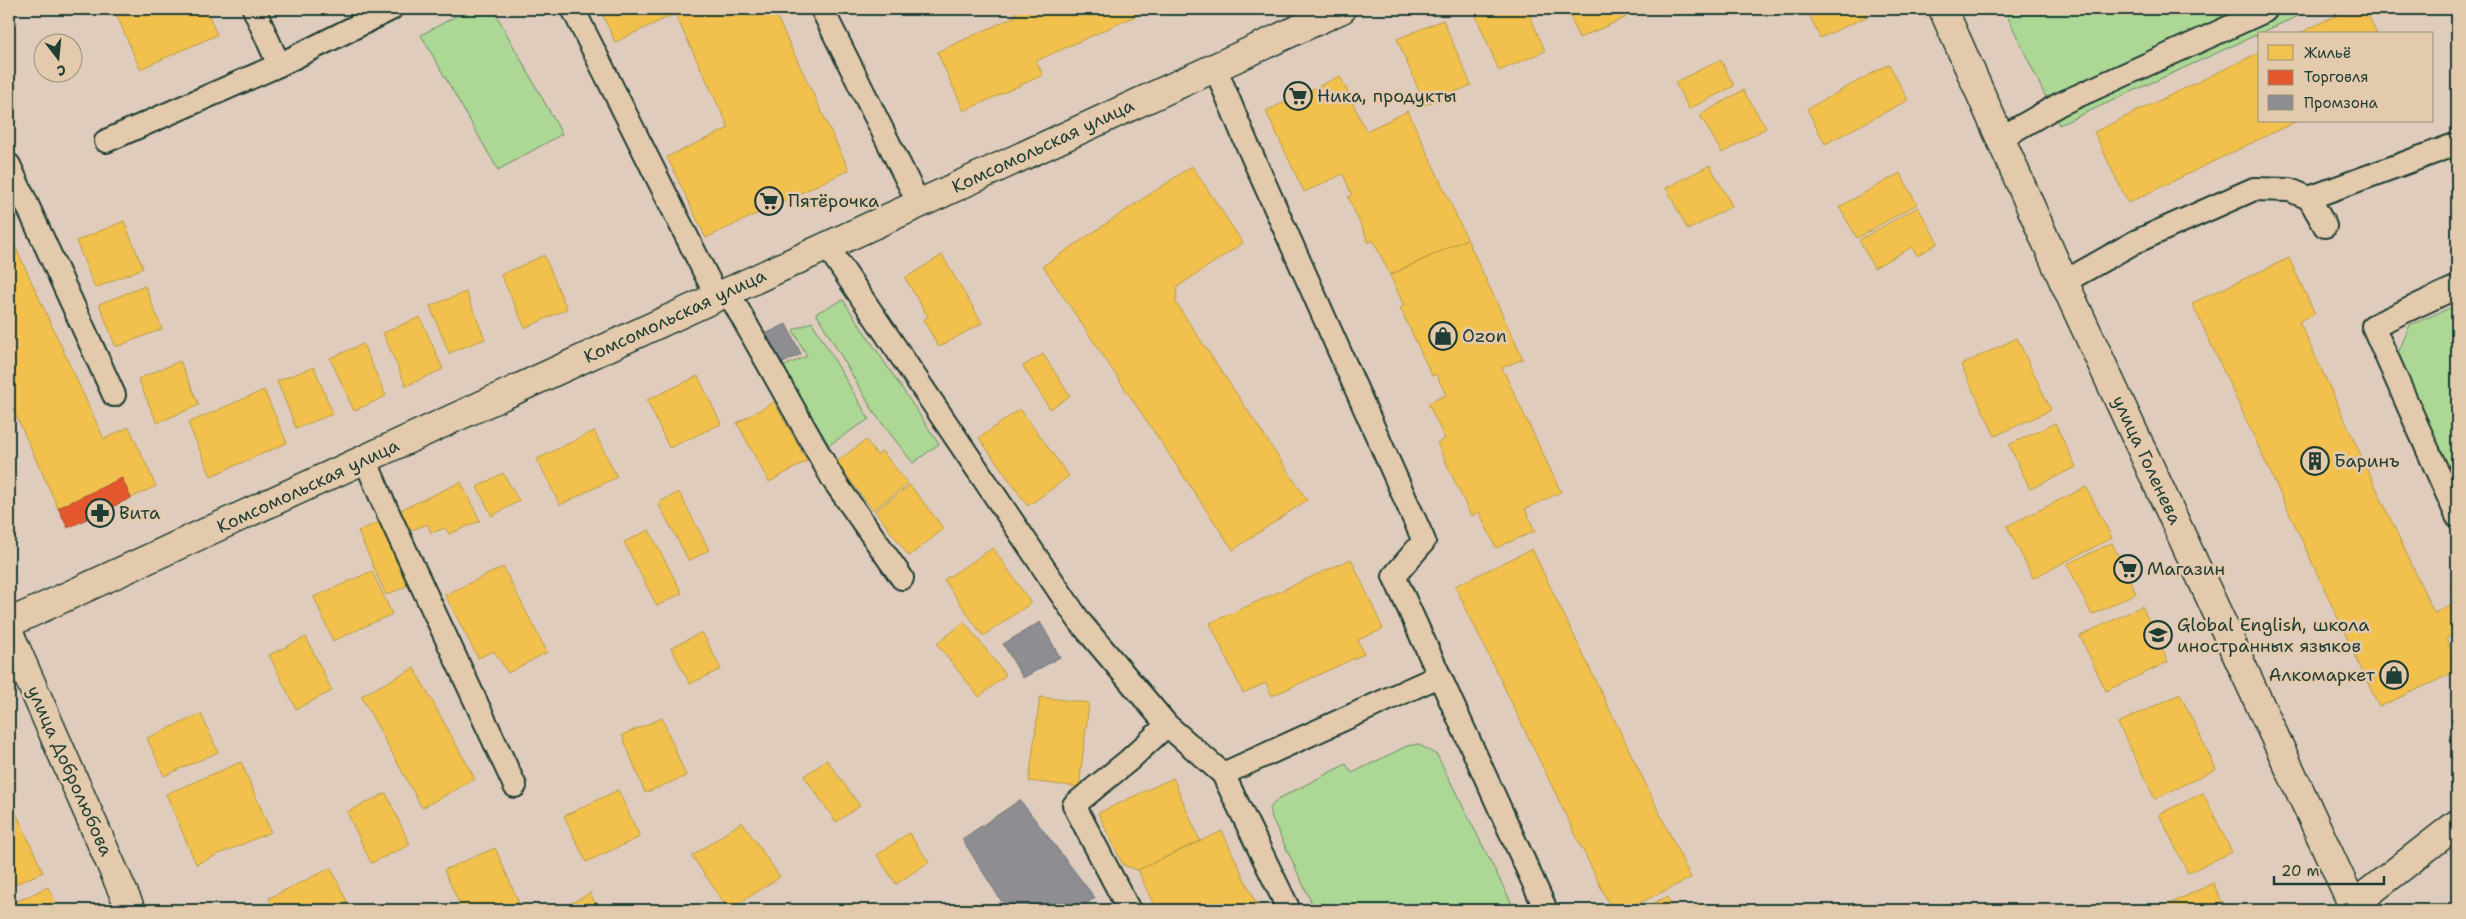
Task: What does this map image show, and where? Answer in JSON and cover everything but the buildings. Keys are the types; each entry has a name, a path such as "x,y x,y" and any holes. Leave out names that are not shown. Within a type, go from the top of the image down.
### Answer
{"street":[{"name":"улица Голенева","path":"1943,9 2064,282 2354,908"},
{"name":"Комсомольская улица","path":"9,623 1338,10"},
{"name":"улица Добролюбова","path":"9,633 131,910"},
{"path":"2354,908 2457,824"}],"lane":[{"path":"254,9 279,64"},
{"path":"106,141 279,64 391,9"},
{"path":"573,9 722,294 834,481 902,578"},
{"path":"822,9 919,204"},
{"path":"1999,139 2060,104 2265,11"},
{"path":"1215,67 1246,142 1424,541 1394,576 1546,910"},
{"path":"2309,198 2457,144"},
{"path":"9,166 114,395"},
{"path":"2064,282 2135,242 2254,189 2290,190 2309,198 2325,226"},
{"path":"828,246 1080,622 1167,725 1223,774 1289,910"},
{"path":"2457,287 2373,326 2457,516"},
{"path":"365,459 515,786"},
{"path":"1223,774 1439,676"},
{"path":"1129,910 1074,805 1128,761 1167,725"}],"green space":[{"path":"469,9 493,9 562,134 498,170 421,35"},
{"path":"2004,9 2313,9 2263,32 2258,32 2258,34 2059,125"},
{"path":"843,300 939,444 913,463 875,414 816,313"},
{"path":"2457,305 2457,483 2396,358 2410,325"},
{"path":"812,322 869,419 829,445 782,367 807,356 793,330"},
{"path":"1418,744 1437,755 1515,910 1315,910 1272,818 1270,808 1278,799 1346,764 1352,773 1407,746"}],"place":[{"name":"Ника, продукты","path":"1298,96"},
{"name":"Пятёрочка","path":"769,201"},
{"name":"Ozon","path":"1443,336"},
{"name":"Баринъ","path":"2315,461"},
{"name":"Вита","path":"100,513"},
{"name":"Магазин","path":"2128,569"},
{"name":"Global English, школа иностранных языков","path":"2158,635"},
{"name":"Алкомаркет","path":"2394,675"}]}
